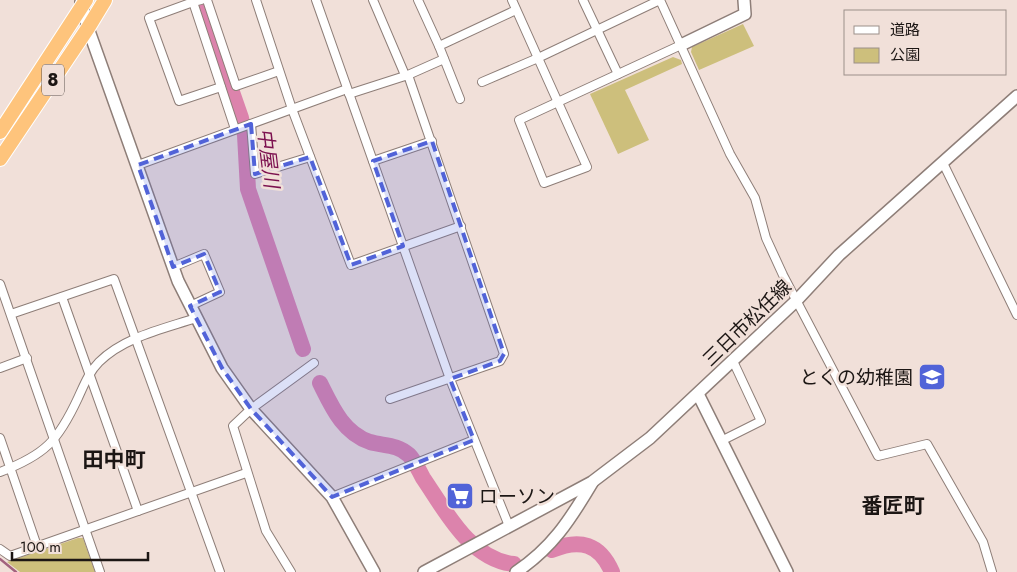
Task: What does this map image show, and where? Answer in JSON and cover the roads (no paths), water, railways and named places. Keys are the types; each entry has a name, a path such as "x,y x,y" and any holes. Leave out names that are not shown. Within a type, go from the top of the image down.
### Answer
{"highway":[{"name":"8","path":"0,159 105,0"},
{"name":"8","path":"0,132 83,2"}],"street":[{"path":"207,0 236,86 279,71"},
{"path":"256,0 292,109 350,265 460,226"},
{"path":"316,0 450,379 509,526"},
{"path":"373,0 407,75 432,141 504,354 500,361 390,399"},
{"path":"418,0 460,99"},
{"path":"512,0 516,10 558,102 587,167 544,183 519,120 558,102 618,74 681,45 745,14 744,0"},
{"path":"583,0 618,74"},
{"path":"482,82 538,58 660,0 730,154 755,198 766,238 796,301 878,456 927,444 983,542 992,572"},
{"path":"221,87 179,101 149,18 197,1 221,87 243,127 255,174 310,157"},
{"path":"83,2 88,28 173,267 196,318 222,368 252,409 332,496 374,572"},
{"path":"439,46 516,10"},
{"path":"138,165 292,109 407,75 444,59"},
{"name":"三日市松任線","path":"424,572 592,482 650,438 796,301 839,255 1017,96"},
{"path":"373,161 432,141"},
{"path":"943,162 1017,314"},
{"path":"173,267 204,254 220,292 190,306"},
{"path":"11,314 114,279 134,340 220,572"},
{"path":"0,284 100,572"},
{"path":"62,297 138,511"},
{"path":"0,472 42,452 55,439 65,426 89,373 118,347 196,318"},
{"path":"0,368 27,358"},
{"path":"721,441 762,421 733,361"},
{"path":"291,572 266,531 246,473 233,426 252,409 314,363"},
{"path":"698,394 787,572"},
{"path":"0,438 37,546"},
{"path":"332,496 474,440"},
{"path":"0,549 10,556 246,473"},
{"path":"516,572 536,559 566,527 592,482"}],"waterway":[{"name":"中屋川","path":"200,0 241,118 245,135 248,189 303,349"},
{"name":"中屋川","path":"320,383 345,426 361,438 370,442 395,447 409,455 460,532 484,553 498,560 514,564"},
{"name":"中屋川","path":"552,550 572,544 588,546 602,555 612,572"},
{"path":"0,559 16,572"}],"place":[{"name":"とくの幼稚園","path":"932,377"},
{"name":"ローソン","path":"460,496"}],"district":[{"name":"田中町","path":"114,460"},
{"name":"番匠町","path":"893,506"}]}
